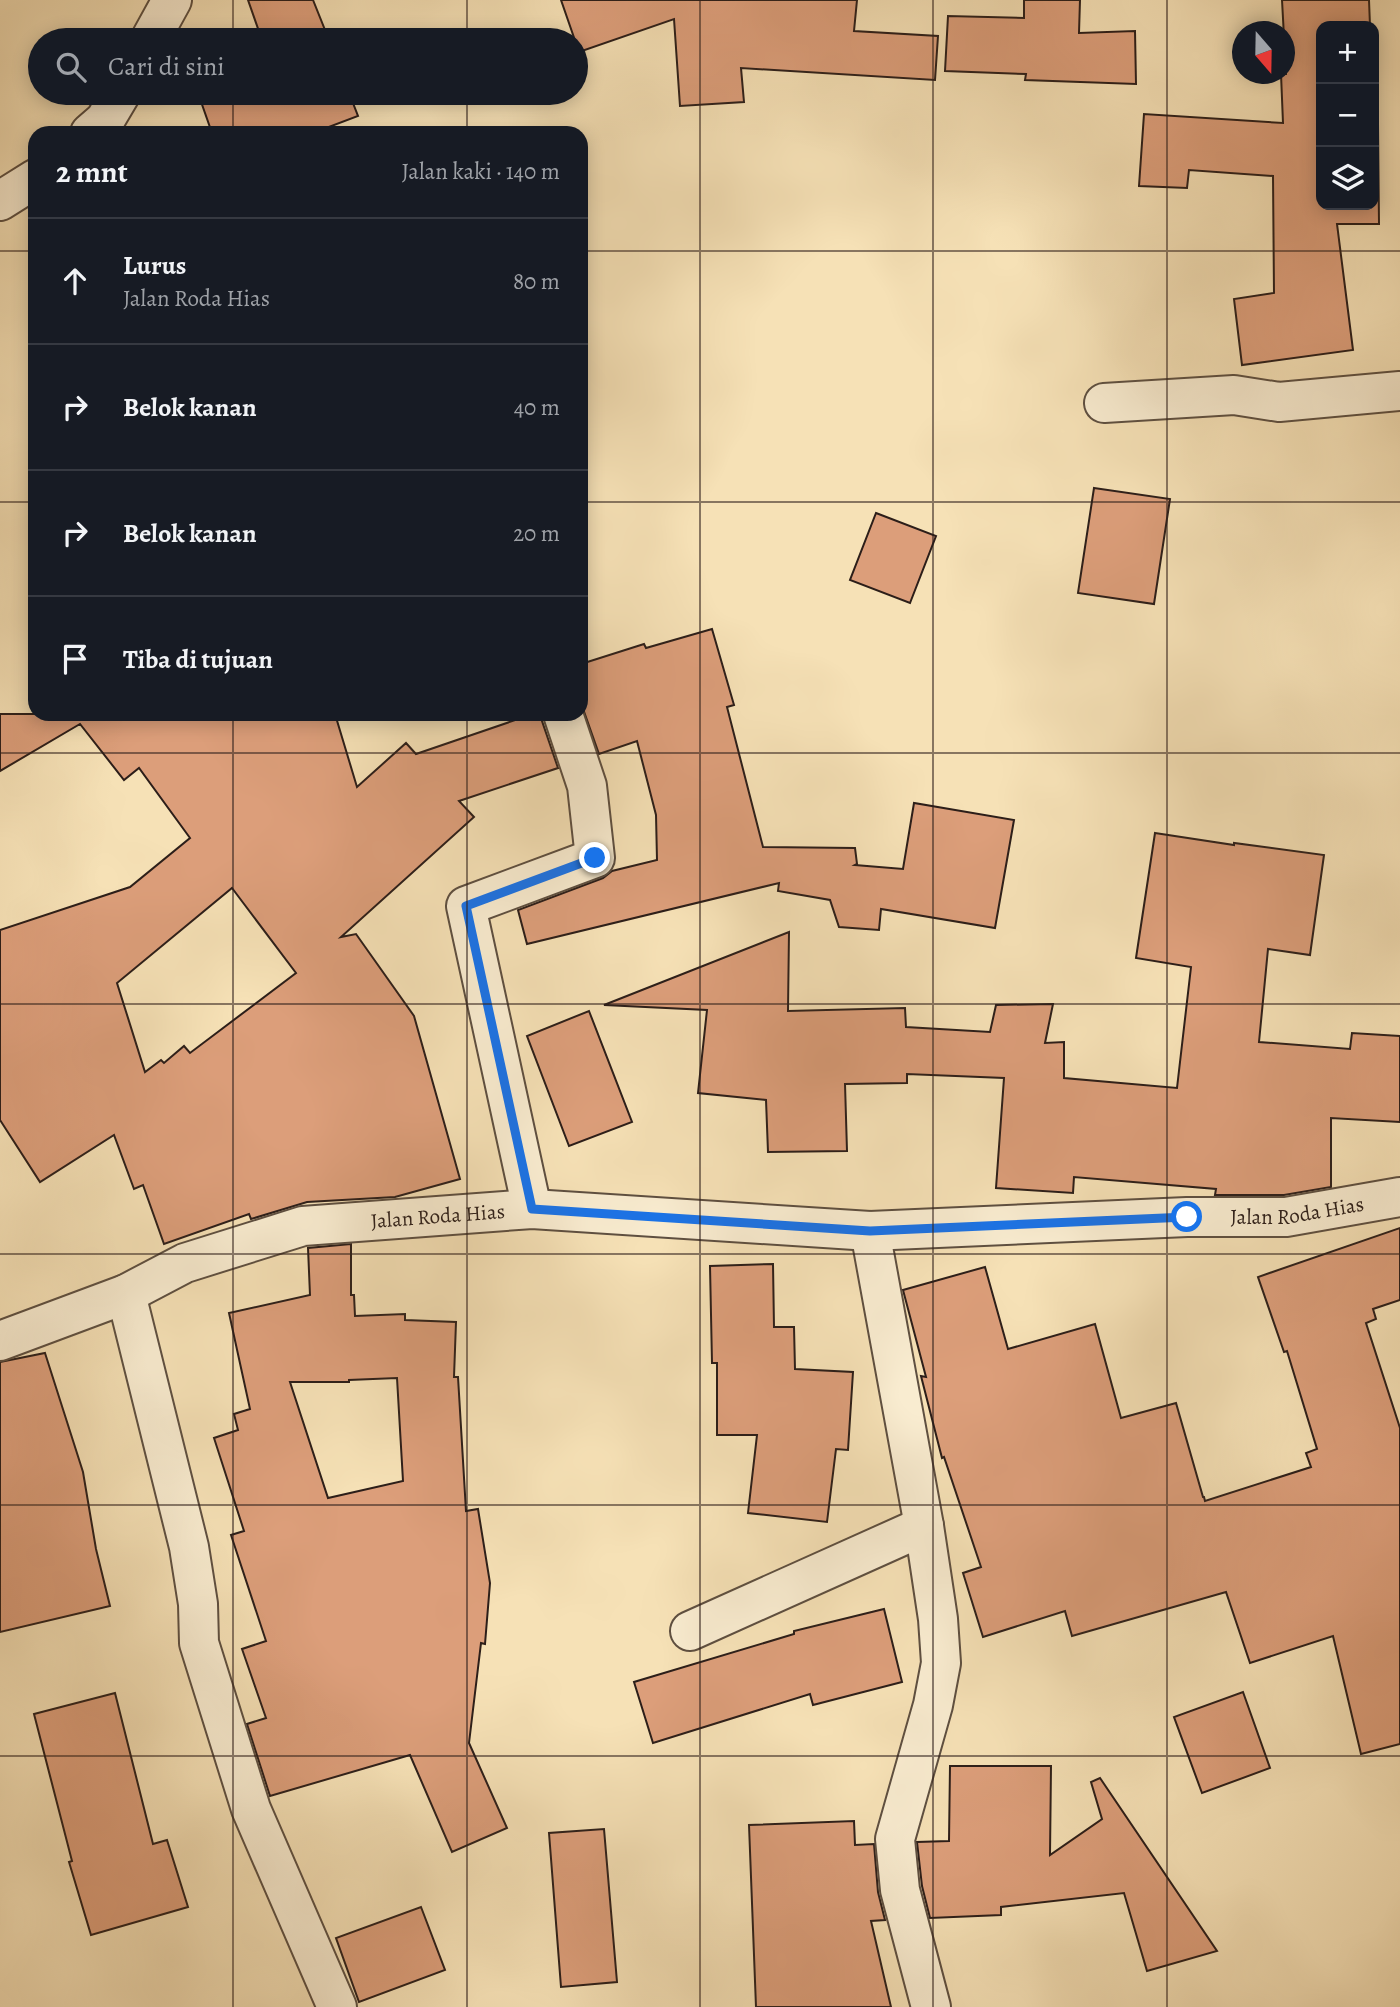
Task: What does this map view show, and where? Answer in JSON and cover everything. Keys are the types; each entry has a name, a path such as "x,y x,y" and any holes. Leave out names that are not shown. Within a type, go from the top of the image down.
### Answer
{"street":[{"path":"157,28 172,0"},
{"path":"98,126 114,105"},
{"path":"0,201 28,183"},
{"path":"1104,402 1234,395 1279,402 1400,391"},
{"path":"532,1209 466,906 595,858 587,786 566,721"},
{"name":"Jalan Roda Hias","path":"0,1341 126,1294 185,1263 303,1226 532,1209 870,1231 1187,1217 1286,1217 1400,1197"},
{"path":"870,1231 924,1526 938,1619 941,1663 933,1705 895,1839 900,1890 932,2007"},
{"path":"126,1294 189,1547 198,1604 199,1643 251,1809 337,2007"},
{"path":"690,1631 924,1526"}],"building":[{"path":"248,0 313,0 324,28 258,28"},
{"path":"561,0 857,0 854,31 938,36 935,80 741,68 744,102 680,106 674,19 588,49 588,28 571,28"},
{"path":"1024,0 1080,0 1079,33 1135,31 1136,84 1025,80 1026,74 945,71 948,16 1024,18"},
{"path":"1282,0 1369,0 1370,21 1316,21 1316,210 1379,210 1379,224 1337,224 1353,350 1242,365 1234,299 1274,293 1273,176 1189,170 1187,188 1139,186 1144,114 1283,123 1281,84 1295,84 1295,21 1283,21"},
{"path":"202,105 354,105 358,116 332,126 210,126"},
{"path":"1094,488 1170,499 1154,604 1078,593"},
{"path":"876,513 936,536 910,603 850,580"},
{"path":"712,629 734,705 727,707 763,847 855,848 855,865 903,869 914,803 1014,820 995,928 881,909 879,930 839,927 830,900 778,891 779,883 527,944 518,910 603,878 612,871 657,860 656,815 637,741 599,754 587,721 588,662 644,644 646,648"},
{"path":"0,714 28,714 28,721 337,721 357,787 406,743 416,754 513,721 542,721 558,768 459,801 474,817 341,937 356,934 414,1016 460,1179 395,1197 307,1202 251,1219 249,1214 164,1244 143,1185 134,1189 114,1135 40,1182 0,1120 0,930 130,887 190,838 139,768 124,780 80,724 0,771","holes":["232,888 296,973 190,1053 184,1046 164,1063 161,1060 145,1072 117,983"]},
{"path":"1155,833 1324,855 1310,955 1268,949 1259,1042 1350,1049 1352,1033 1400,1036 1400,1122 1331,1118 1331,1187 1284,1195 1215,1195 1216,1189 1074,1177 1073,1193 996,1188 1004,1078 907,1074 907,1083 845,1084 847,1151 768,1152 766,1100 698,1093 707,1010 604,1005 789,932 788,1011 905,1008 906,1027 990,1032 996,1005 1053,1004 1045,1043 1064,1042 1064,1078 1177,1088 1191,967 1136,958"},
{"path":"589,1011 632,1122 569,1146 527,1036"},
{"path":"1400,1228 1400,1300 1373,1309 1376,1319 1366,1323 1400,1428 1400,1744 1361,1754 1333,1636 1250,1663 1226,1592 1072,1636 1065,1611 983,1637 963,1573 981,1567 944,1457 942,1458 921,1376 926,1377 903,1290 985,1267 1008,1349 1095,1324 1121,1418 1176,1403 1205,1501 1311,1467 1306,1453 1317,1449 1287,1351 1284,1352 1258,1277"},
{"path":"351,1244 351,1295 354,1295 355,1316 405,1314 405,1320 456,1322 454,1377 458,1377 466,1511 478,1509 490,1583 485,1644 481,1643 469,1743 507,1828 452,1852 410,1755 270,1796 247,1724 266,1718 242,1649 266,1641 231,1535 244,1531 214,1438 238,1430 234,1414 250,1409 229,1313 310,1295 308,1248","holes":["397,1378 403,1481 328,1498 290,1382 349,1382"]},
{"path":"773,1264 774,1327 794,1327 795,1369 853,1372 848,1450 836,1449 827,1522 748,1513 757,1435 717,1435 717,1363 712,1363 710,1266"},
{"path":"45,1353 83,1472 96,1549 110,1606 0,1632 0,1362"},
{"path":"884,1609 902,1682 813,1705 810,1694 653,1743 634,1682 794,1634 794,1631"},
{"path":"1243,1692 1270,1768 1202,1793 1174,1717"},
{"path":"115,1693 153,1844 167,1840 188,1907 91,1935 69,1862 72,1861 34,1714"},
{"path":"950,1766 1051,1766 1050,1855 1102,1819 1091,1782 1100,1778 1217,1951 1147,1971 1124,1893 1001,1907 1001,1915 930,1918 922,1886 917,1842 949,1841"},
{"path":"854,1821 855,1845 874,1844 878,1892 885,1920 871,1921 891,2007 756,2007 749,1825"},
{"path":"604,1829 617,1982 561,1987 549,1833"},
{"path":"421,1907 445,1970 359,2002 336,1938"}],"route":[{"path":"595,858 466,906 532,1209 870,1231 1187,1217"}]}
